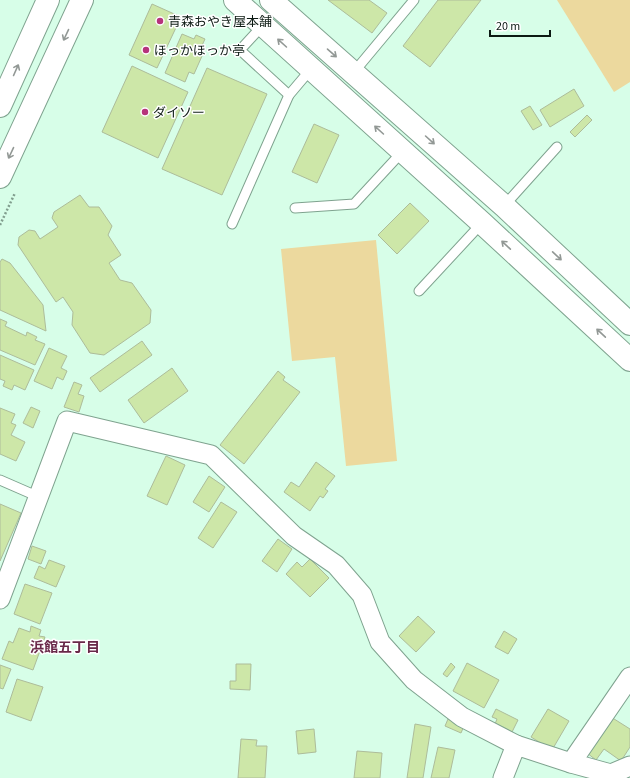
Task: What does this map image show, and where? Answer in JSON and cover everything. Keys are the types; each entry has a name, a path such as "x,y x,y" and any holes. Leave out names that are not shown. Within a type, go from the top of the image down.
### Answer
{"street":[{"path":"0,106 48,0"},
{"path":"0,177 82,0"},
{"path":"235,0 403,151 630,360"},
{"path":"271,0 504,206 630,324"},
{"path":"0,599 67,421 211,455 294,536 336,565 362,595 380,642 414,680 462,717 516,745 614,776 630,766"},
{"path":"571,763 630,677"},
{"path":"503,778 516,745"}],"lane":[{"path":"354,72 414,0"},
{"path":"263,26 240,50 289,95"},
{"path":"232,224 289,95 311,69"},
{"path":"504,206 557,147"},
{"path":"295,208 354,204 403,151"},
{"path":"419,291 482,223"},
{"path":"0,480 39,497"}],"shaded area":[{"path":"557,0 630,0 630,82 614,92"},
{"path":"376,240 397,461 346,466 335,357 292,361 281,249"}],"building":[{"path":"328,0 369,0 387,13 372,33"},
{"path":"438,0 481,0 430,67 403,46"},
{"path":"152,4 181,17 157,68 129,55"},
{"path":"182,34 194,39 196,35 205,39 198,54 202,56 194,74 189,72 185,82 165,73"},
{"name":"ダイソー","path":"132,66 188,92 158,158 102,132"},
{"path":"207,68 267,94 222,195 162,169"},
{"path":"574,89 584,106 550,127 540,110"},
{"path":"530,106 542,125 533,130 521,111"},
{"path":"587,115 592,120 575,137 570,132"},
{"path":"314,124 339,135 317,183 292,172"},
{"path":"80,195 89,207 99,207 112,226 108,235 121,255 109,263 120,280 132,283 151,310 150,323 104,355 90,353 72,325 73,312 63,297 56,302 18,245 19,237 29,230 35,231 40,239 58,227 52,218 54,212"},
{"path":"410,203 429,221 397,254 378,235"},
{"path":"2,259 10,263 43,305 46,331 0,310 0,262"},
{"path":"0,319 7,322 5,326 26,336 27,332 37,337 35,340 45,344 35,365 0,350"},
{"path":"142,341 152,355 100,392 90,378"},
{"path":"49,348 67,356 61,368 67,371 63,380 57,377 52,389 34,381"},
{"path":"0,355 34,370 25,390 14,385 12,390 3,386 5,381 0,379"},
{"path":"172,368 188,391 144,423 128,400"},
{"path":"278,371 285,377 283,380 300,392 244,464 220,445"},
{"path":"74,382 82,385 78,394 84,396 79,412 64,407"},
{"path":"31,407 40,411 33,428 23,423"},
{"path":"0,408 15,414 11,423 16,425 11,435 25,442 16,461 0,454"},
{"path":"166,456 185,465 167,505 147,496"},
{"path":"316,462 335,476 325,489 328,491 323,498 320,496 310,511 284,492 291,482 299,487"},
{"path":"209,476 225,487 209,512 193,502"},
{"path":"221,502 237,512 213,548 198,538"},
{"path":"0,504 21,513 0,561"},
{"path":"278,539 292,549 277,572 262,561"},
{"path":"32,546 46,551 41,564 28,559"},
{"path":"310,559 329,578 310,597 286,574 297,562 302,567"},
{"path":"49,560 65,566 56,587 34,578 39,566 45,569"},
{"path":"25,584 52,593 40,624 14,614"},
{"path":"418,616 435,632 416,652 399,636"},
{"path":"31,626 41,630 39,636 45,637 33,670 2,659 9,641 13,643 19,628 30,632"},
{"path":"504,631 517,639 508,654 495,647"},
{"path":"451,663 455,667 447,677 443,674"},
{"path":"467,663 499,680 484,708 453,691"},
{"path":"236,664 251,664 250,690 230,689 230,681 236,681"},
{"path":"0,665 11,669 3,689 0,688"},
{"path":"17,679 43,687 31,721 6,712"},
{"path":"496,709 518,720 512,732 495,724 497,719 492,717"},
{"path":"548,709 569,721 552,750 531,737"},
{"path":"611,717 630,729 630,747 621,761 604,749 596,760 587,753"},
{"path":"448,719 464,726 461,733 445,726"},
{"path":"415,724 431,727 423,778 407,778"},
{"path":"314,729 316,752 298,754 296,731"},
{"path":"241,739 257,740 256,746 267,746 265,778 238,778"},
{"path":"438,747 455,750 449,778 431,778"},
{"path":"357,751 382,753 380,778 354,778"}],"place":[{"name":"青森おやき屋本舗","path":"160,21"},
{"name":"ほっかほっか亭","path":"146,50"},
{"name":"ダイソー","path":"145,112"}],"district":[{"name":"浜館五丁目","path":"65,647"}]}
